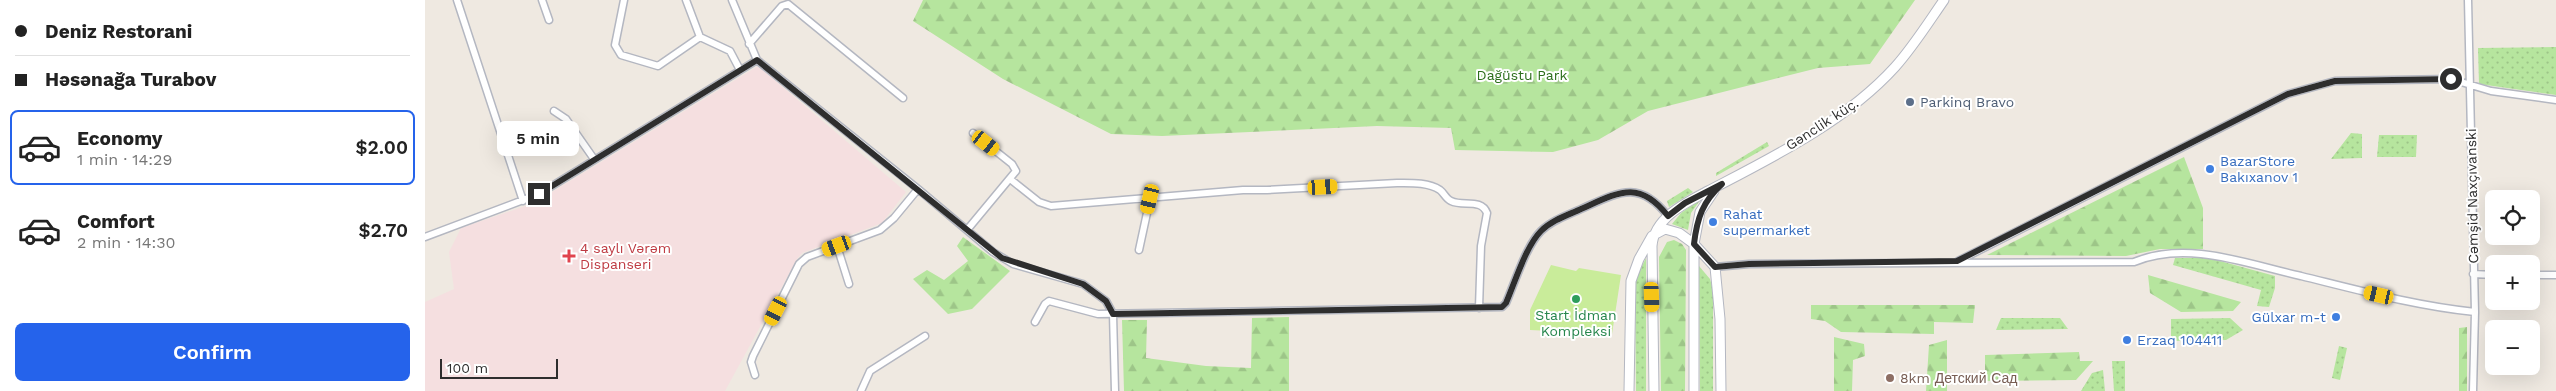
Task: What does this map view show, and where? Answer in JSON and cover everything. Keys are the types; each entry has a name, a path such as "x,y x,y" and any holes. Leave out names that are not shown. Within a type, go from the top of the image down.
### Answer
{"main road":[{"name":"Gənclik küç.","path":"1722,184 1859,101 1895,67 1944,0"},
{"path":"1629,391 1631,281 1639,259 1653,236 1672,213 1722,184"},
{"path":"1694,391 1694,244 1700,212 1705,201 1722,184"},
{"path":"1653,236 1660,230 1672,230 1694,244 1715,267 1720,319 1721,391"},
{"path":"1653,236 1655,391"}],"street":[{"path":"457,0 523,201"},
{"path":"542,0 549,20"},
{"path":"624,0 615,45 621,54 658,66 700,37"},
{"path":"686,0 700,37 730,51 740,70"},
{"path":"732,0 757,60 967,230 1007,261 1083,284 1106,301 1113,314 1115,391"},
{"name":"Cəmşid Naxçıvanski","path":"2468,0 2475,312 2473,391"},
{"path":"749,44 782,6 788,4 903,98"},
{"path":"425,237 523,201 757,60"},
{"path":"1957,261 2288,94 2335,81 2362,79 2451,79 2491,91 2556,100"},
{"path":"554,111 566,119 594,159"},
{"path":"967,230 1016,171 1016,167 973,133"},
{"path":"1010,179 1039,202 1051,206 1243,190 1397,183 1418,184 1436,188 1449,200 1480,205 1485,208 1487,213 1481,246 1479,308"},
{"path":"755,375 751,362 753,356 799,264 807,258 880,230 894,218 918,189"},
{"path":"1035,322 1045,304 1049,301 1098,314 1502,307 1506,303 1533,242 1541,231 1554,221 1617,193 1630,191 1648,196 1672,213"},
{"path":"1139,250 1150,199"},
{"path":"837,246 849,284"},
{"path":"1715,267 1749,264 1957,261 2134,262 2161,254 2204,254 2437,308 2475,312"},
{"path":"2473,274 2485,274"},
{"path":"2540,275 2556,275"},
{"path":"861,391 870,371 925,336"}],"shaded area":[{"path":"758,66 906,192 882,223 802,253 725,391 425,391 425,302 454,289 449,252 461,228 534,203"}],"green space":[{"name":"Dağüstu Park","path":"923,0 1915,0 1870,64 1818,68 1648,111 1598,140 1553,152 1455,150 1451,128 1377,126 1162,136 1111,134 1003,79 913,21"},
{"path":"2556,47 2556,95 2479,84 2478,48"},
{"path":"2351,133 2362,134 2362,158 2331,159"},
{"path":"2379,135 2417,135 2416,157 2377,157"},
{"path":"1767,142 1769,146 1716,176 1716,173"},
{"path":"2184,157 2203,208 2203,249 2160,249 2126,256 1987,255"},
{"path":"1688,188 1693,192 1669,207 1667,201"},
{"path":"1701,199 1691,213 1688,230 1672,224 1681,213"},
{"path":"963,237 1010,271 972,309 948,314 913,279 927,270 944,280 968,261 957,246"},
{"path":"1674,240 1682,244 1686,250 1685,391 1661,391 1659,257 1667,242"},
{"path":"1646,258 1646,391 1636,391 1635,280"},
{"path":"2175,258 2209,258 2275,276 2275,288 2269,307 2257,306 2261,290 2173,265"},
{"name":"Start İdman Kompleksi","path":"1551,265 1576,271 1579,268 1621,275 1612,334 1530,330 1530,310"},
{"path":"1699,266 1710,279 1713,290 1713,391 1700,391"},
{"path":"2148,275 2241,302 2233,311 2181,312 2150,293"},
{"path":"1811,305 1975,305 1973,323 1934,322 1934,334 1841,332 1825,321 1811,319"},
{"path":"1289,317 1289,391 1124,391 1122,320 1147,320 1146,358 1206,366 1251,368 1252,318"},
{"path":"2001,318 2060,318 2068,329 1996,330"},
{"path":"2230,318 2243,330 2226,340 2171,341 2171,319"},
{"path":"2467,327 2467,391 2459,391 2459,328"},
{"path":"1834,337 1864,344 1865,356 1853,360 1852,391 1834,391"},
{"path":"1947,340 1947,391 1926,391 1929,345"},
{"path":"2339,346 2347,348 2340,380 2332,378"},
{"path":"2079,352 2080,361 2093,361 2076,380 1985,381 1985,355"},
{"path":"2112,361 2125,361 2125,391 2114,391"},
{"path":"2103,370 2105,391 2081,391 2092,373"}],"place":[{"name":"Parkinq Bravo","path":"1910,102"},
{"name":"BazarStore Bakıxanov 1","path":"2210,169"},
{"name":"Rahat supermarket","path":"1713,222"},
{"name":"4 saylı Vərəm Dispanseri","path":"569,256"},
{"name":"Start İdman Kompleksi","path":"1576,299"},
{"name":"Gülxar m-t","path":"2336,317"},
{"name":"Erzaq 104411","path":"2127,340"},
{"name":"8km Детский Сад","path":"1890,378"}],"route":[{"path":"539,194 757,60 918,189 993,252 1013,264 1064,277 1083,284 1106,301 1113,314 1502,307 1506,303 1533,242 1541,231 1554,221 1617,193 1630,191 1648,196 1657,202 1668,216 1685,203 1722,184 1705,201 1696,224 1694,244 1715,267 1749,264 1957,261 2288,94 2335,81 2362,79 2451,79"}]}
